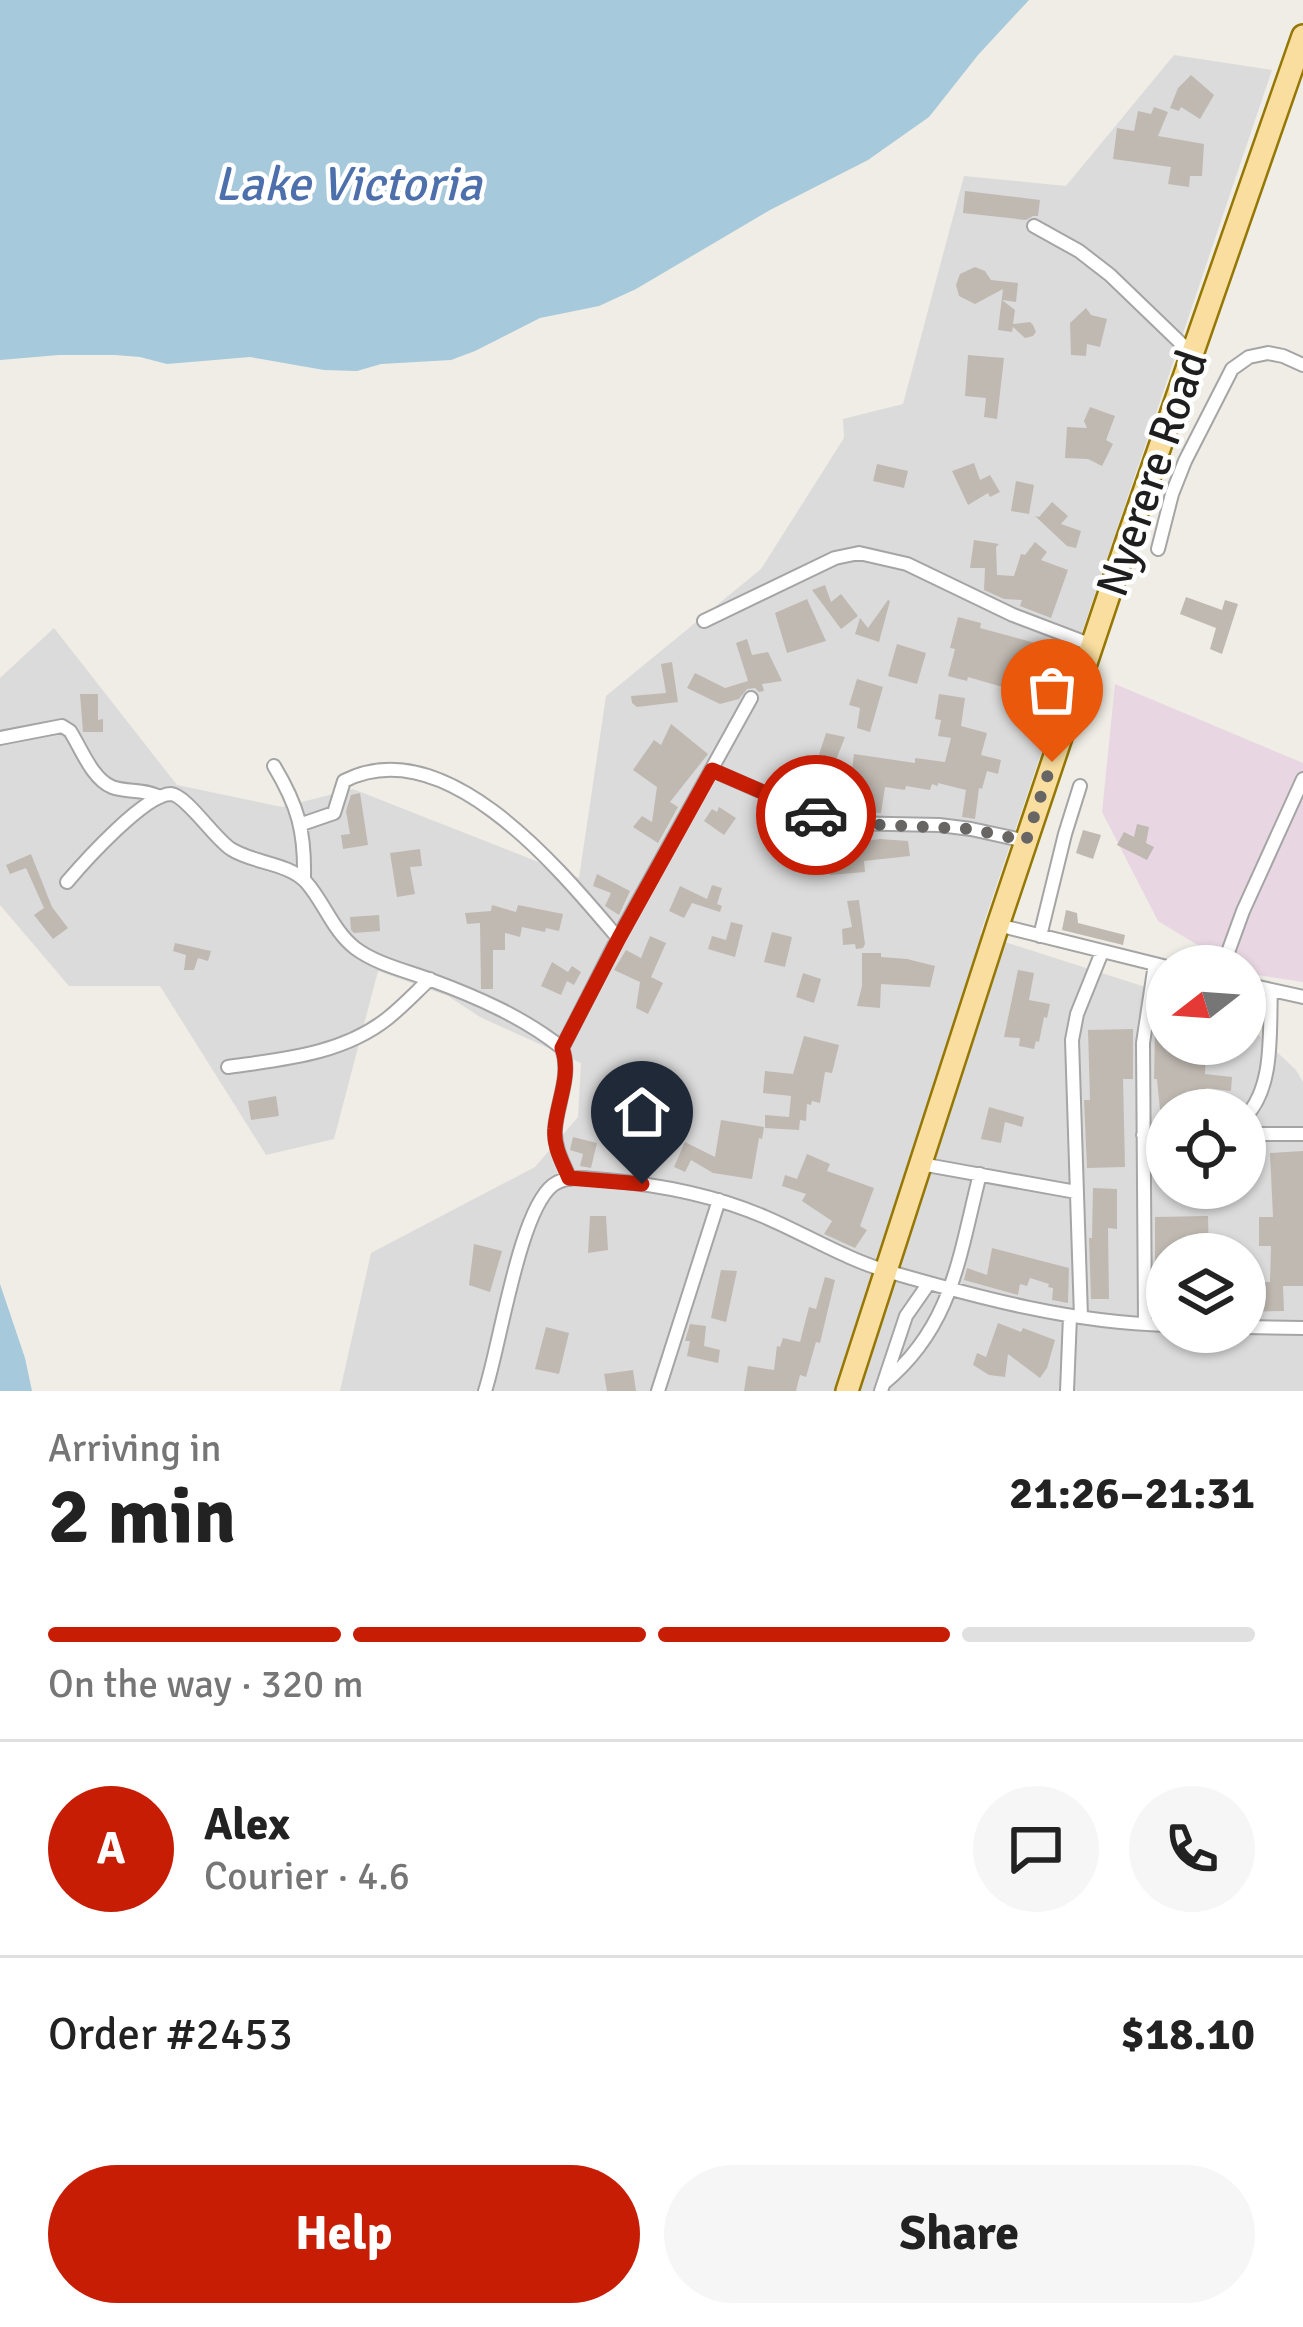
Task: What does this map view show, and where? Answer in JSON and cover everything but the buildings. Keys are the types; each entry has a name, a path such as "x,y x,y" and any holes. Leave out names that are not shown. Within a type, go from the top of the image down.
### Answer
{"main road":[{"name":"Nyerere Road","path":"847,1391 1026,841 1303,36"}],"street":[{"path":"1034,226 1110,275 1192,353"},
{"path":"1158,549 1179,475 1232,369 1249,356 1268,353 1303,365"},
{"path":"704,621 835,558 859,553 907,564 1012,615 1092,645"},
{"path":"569,1178 555,1131 566,1067 562,1048 752,698"},
{"path":"0,738 62,726 106,784 160,797"},
{"path":"274,766 302,824 304,878 356,949 494,1007 562,1048"},
{"path":"302,824 334,813 344,781 350,778 401,769 420,774 472,797 500,816 566,878 619,938"},
{"path":"712,770 843,823 955,827 1026,841"},
{"path":"1230,945 1303,779"},
{"path":"1040,936 1080,786"},
{"path":"67,882 110,835 170,794 179,796 232,850 304,878"},
{"path":"998,925 1146,962"},
{"path":"1067,1391 1075,1316 1072,1040 1077,1014 1102,952"},
{"path":"228,1067 313,1054 347,1042 386,1020 430,980"},
{"path":"1266,989 1303,997"},
{"path":"1262,1089 1271,990"},
{"path":"485,1391 526,1235 539,1203 553,1185 569,1178 642,1184 718,1200 886,1271 1075,1316 1145,1324 1146,1030"},
{"path":"1266,1134 1303,1134"},
{"path":"921,1164 1076,1192"},
{"path":"882,1387 932,1330 950,1289 980,1174"},
{"path":"658,1391 718,1200"},
{"path":"882,1387 907,1316 928,1283"},
{"path":"1266,1327 1303,1328"}],"shaded area":[{"path":"1174,55 1272,70 980,934 1146,987 1146,1065 1266,1065 1266,1042 1296,1070 1303,1082 1303,1391 340,1391 371,1253 535,1167 578,1117 581,1063 480,1017 448,996 378,971 334,1139 266,1155 160,986 69,986 0,905 0,678 54,628 177,785 282,807 353,789 579,878 606,696 761,569 844,438 843,419 903,404 964,176 1066,186"},
{"path":"1115,684 1303,763 1303,982 1266,976 1266,945 1197,945 1158,921 1102,812"}],"water":[{"name":"Lake Victoria","path":"0,0 1029,0 929,117 868,160 770,210 636,289 599,306 540,318 451,360 381,364 357,371 250,357 167,364 115,355 0,360"},
{"path":"0,1284 25,1358 32,1391 0,1391"}],"way so far":[{"path":"816,815 843,823 939,825 1026,841 1052,762"}],"route":[{"path":"642,1184 569,1178 555,1131 566,1067 562,1048 712,770 816,815"}]}
